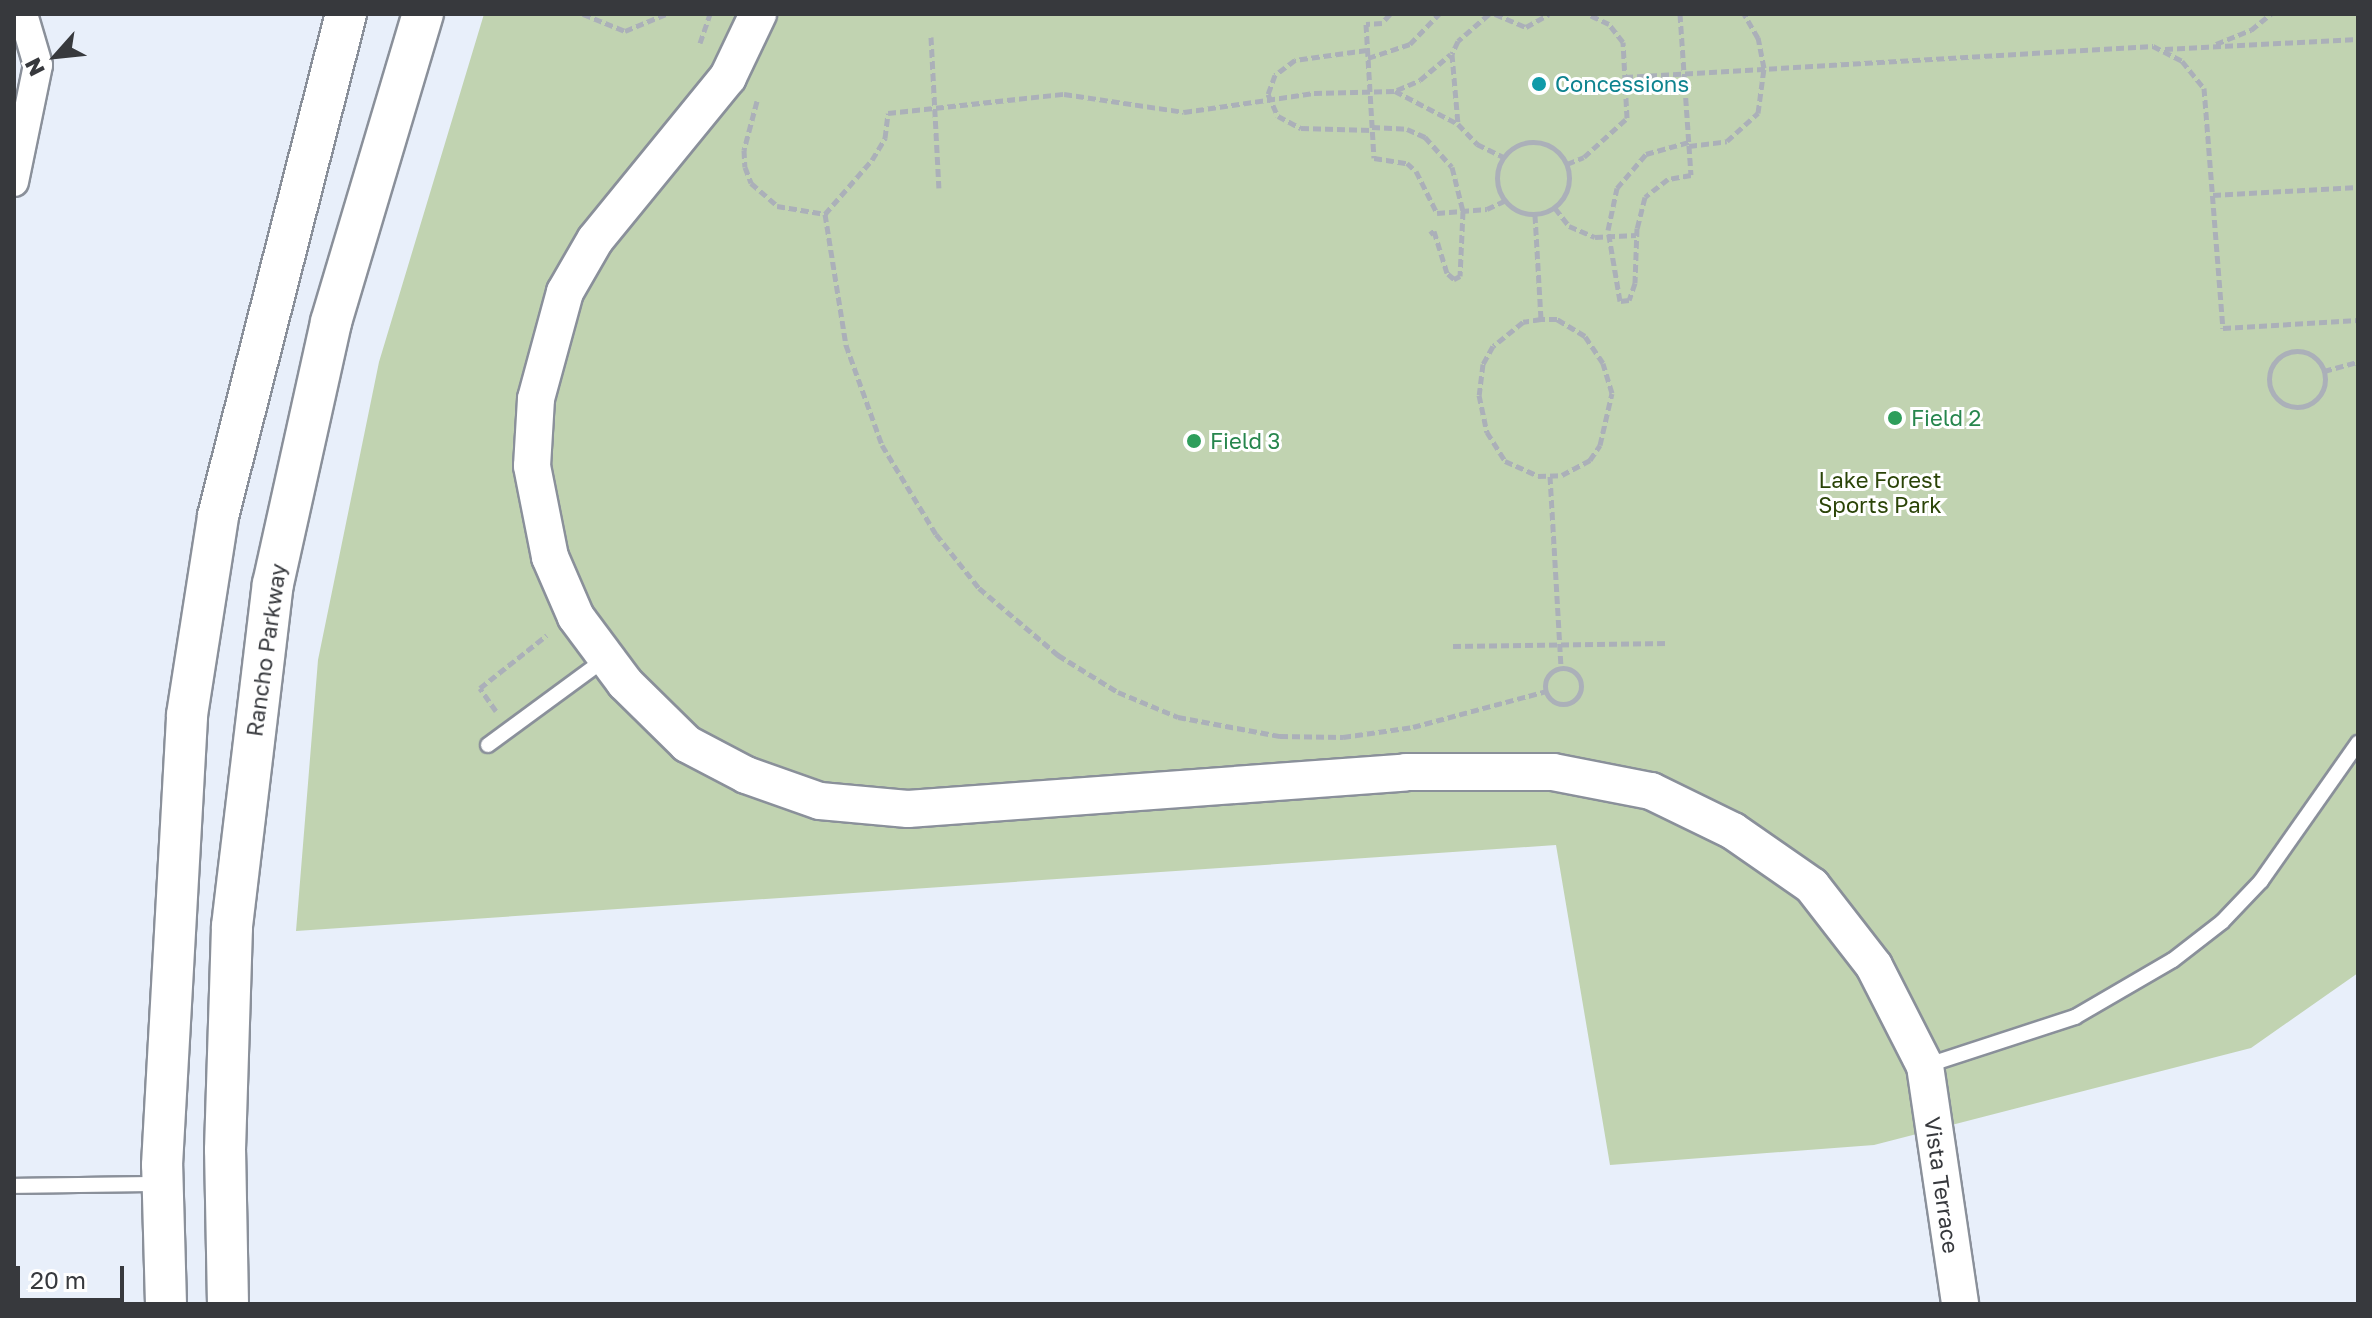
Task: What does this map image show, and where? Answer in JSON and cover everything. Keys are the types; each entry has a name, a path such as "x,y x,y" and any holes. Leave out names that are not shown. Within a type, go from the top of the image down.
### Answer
{"main road":[{"path":"166,1304 163,1184 172,917 187,715 215,532 323,89 346,14"},
{"name":"Rancho Parkway","path":"228,1304 225,1150 232,926 273,584 331,322 423,14"}],"street":[{"path":"14,182 38,65 23,14"},
{"name":"Vista Terrace","path":"758,14 728,77 695,123 595,240 565,292 543,365 532,466 542,528 560,585 605,659 687,744 746,775 820,801 908,809 1421,772 1553,772 1651,791 1733,831 1812,886 1874,966 1925,1066 1960,1304"}],"lane":[{"path":"488,745 605,659"},
{"path":"1925,1066 2075,1017 2173,960 2222,922 2261,881 2358,743"},
{"path":"14,1186 163,1184"}],"path":[{"path":"583,14 625,31 666,14"},
{"path":"1390,14 1382,23 1366,24 1374,158 1407,163 1416,171 1437,213 1463,211 1504,201"},
{"path":"1430,234 1434,231 1447,273 1454,279 1460,276 1461,189 1440,148 1407,129 1301,128 1278,116 1270,102 1269,84 1295,60 1368,54 1410,44 1439,14"},
{"path":"825,214 872,160 885,138 888,113 1064,94 1184,112 1370,91 1395,91 1420,80 1452,54 1458,41 1492,14 1526,27 1549,14"},
{"path":"1567,164 1584,157 1627,118 1623,42 1609,24 1588,14"},
{"path":"1680,14 1689,144 1691,175 1654,187 1639,211 1636,235 1638,268 1624,302 1617,297 1608,237 1609,209 1629,170 1646,154 1689,144 1727,141 1750,126 1758,113 1764,68 1758,38 1744,14"},
{"path":"2206,47 2251,30 2271,14"},
{"path":"931,37 939,188"},
{"path":"1625,77 2138,45 2160,49 2358,39"},
{"path":"2160,49 2182,61 2204,88 2223,328 2358,320"},
{"path":"1452,54 1458,124"},
{"path":"1395,91 1458,124 1477,144 1504,157"},
{"path":"760,92 744,150 751,183 777,206 825,214"},
{"path":"1543,143 1567,164 1568,190 1555,208 1535,215 1517,211 1504,201 1496,181 1504,157 1520,144 1543,143"},
{"path":"2213,195 2358,187"},
{"path":"1555,208 1569,226 1608,237 1636,235"},
{"path":"825,214 846,345 868,412 899,476 979,588 1086,674 1178,717 1280,736 1343,737 1413,727 1546,691"},
{"path":"1535,215 1541,319"},
{"path":"1541,319 1557,319 1585,336 1603,363 1612,393 1606,428 1590,460 1562,475 1520,471 1505,461 1487,432 1479,395 1483,364 1493,346 1523,322 1541,319"},
{"path":"2294,351 2311,354 2324,371 2320,395 2305,406 2285,405 2269,383 2272,365 2294,351"},
{"path":"2324,371 2358,362"},
{"path":"1550,476 1561,668"},
{"path":"1453,646 1668,643"},
{"path":"1546,691 1557,704 1578,696 1579,678 1561,668"},
{"path":"1546,691 1549,675 1561,668"}],"green space":[{"name":"Lake Forest Sports Park","path":"484,14 2358,14 2358,973 2251,1048 1874,1145 1610,1165 1556,845 296,931 318,660 379,362"}],"place":[{"name":"Concessions","path":"1539,84"},
{"name":"Field 2","path":"1895,418"},
{"name":"Field 3","path":"1194,441"}]}
